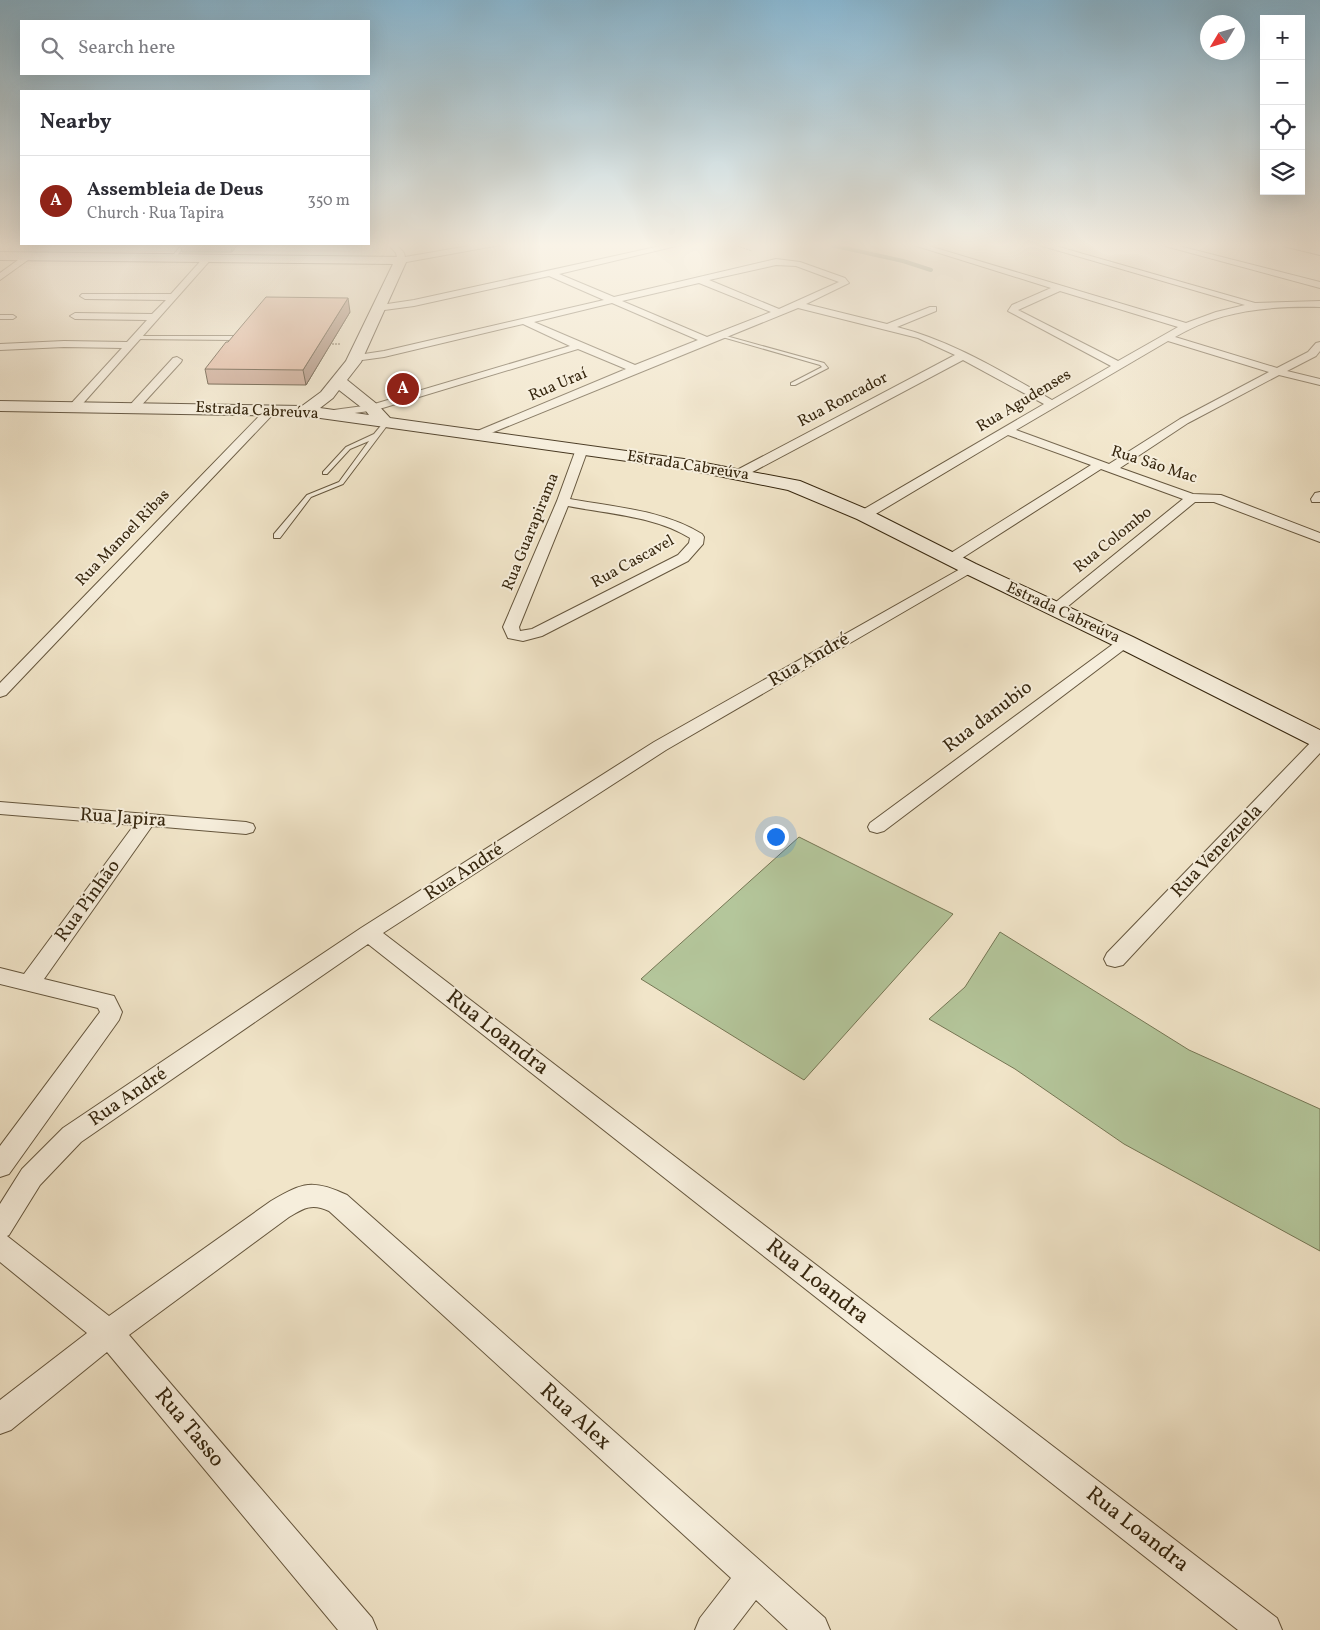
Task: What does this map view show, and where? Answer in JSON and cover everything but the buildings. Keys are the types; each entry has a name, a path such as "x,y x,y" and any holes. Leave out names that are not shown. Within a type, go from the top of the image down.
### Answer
{"main road":[{"path":"306,411 327,395 339,382 358,351 372,319"},
{"path":"339,382 372,408 381,429"},
{"name":"Estrada Cabreúva","path":"0,406 306,411 326,414 381,429 479,434 739,474 793,485 864,515 969,568 1125,642 1320,742"}],"street":[{"path":"74,406 152,319"},
{"path":"358,351 384,354 532,319"},
{"path":"659,319 708,341"},
{"name":"Rua Uraí","path":"479,434 761,319"},
{"path":"856,319 934,341 1052,404"},
{"path":"889,327 907,319"},
{"path":"1029,319 1117,365"},
{"path":"1163,319 1186,326"},
{"name":"Rua Agudenses","path":"864,515 1117,365 1186,326 1203,319"},
{"path":"524,321 635,369"},
{"path":"1166,338 1278,372 1320,382"},
{"path":"0,347 133,341"},
{"path":"326,414 372,408 579,346"},
{"path":"951,559 1184,421 1317,352"},
{"name":"Rua Roncador","path":"739,474 962,356"},
{"path":"134,407 177,360"},
{"name":"Rua Manoel Ribas","path":"0,692 272,410"},
{"name":"Rua São Mac","path":"1006,431 1192,498 1216,498 1320,538"},
{"name":"Rua Guarapirama","path":"511,627 563,501 582,449"},
{"name":"Rua Colombo","path":"1056,609 1192,498"},
{"name":"Rua Cascavel","path":"511,627 513,634 518,636 537,633 683,558 696,544 696,537 690,531 673,524 563,501"},
{"name":"Rua André","path":"0,1227 31,1177 72,1135 368,933 660,746 969,568"},
{"name":"Rua danubio","path":"877,827 1125,642"},
{"name":"Rua Venezuela","path":"1115,959 1320,742"},
{"name":"Rua Japira","path":"0,808 246,828"},
{"name":"Rua Pinhão","path":"29,983 148,819"},
{"name":"Rua Loandra","path":"368,933 1265,1630"},
{"path":"0,976 106,1002 111,1012 108,1020 0,1166"},
{"name":"Rua Alex","path":"110,1334 280,1209 310,1194 322,1195 338,1203 812,1630"},
{"name":"Rua Tasso","path":"0,1246 110,1334 360,1630"},
{"path":"0,1419 110,1334"},
{"path":"712,1630 753,1577"}],"lane":[{"path":"721,335 822,364 825,368 793,384"},
{"path":"133,341 233,338 236,339 235,345"},
{"path":"325,473 348,448 381,429"},
{"path":"277,536 309,496 341,483 381,429"}],"path":[{"path":"322,344 358,351"}],"green space":[{"path":"799,837 953,914 804,1080 641,979"},
{"path":"1000,932 1189,1050 1320,1109 1320,1251 1124,1144 1015,1069 929,1019 965,987"}],"place":[{"name":"Assembleia de Deus","path":"403,389"}]}
